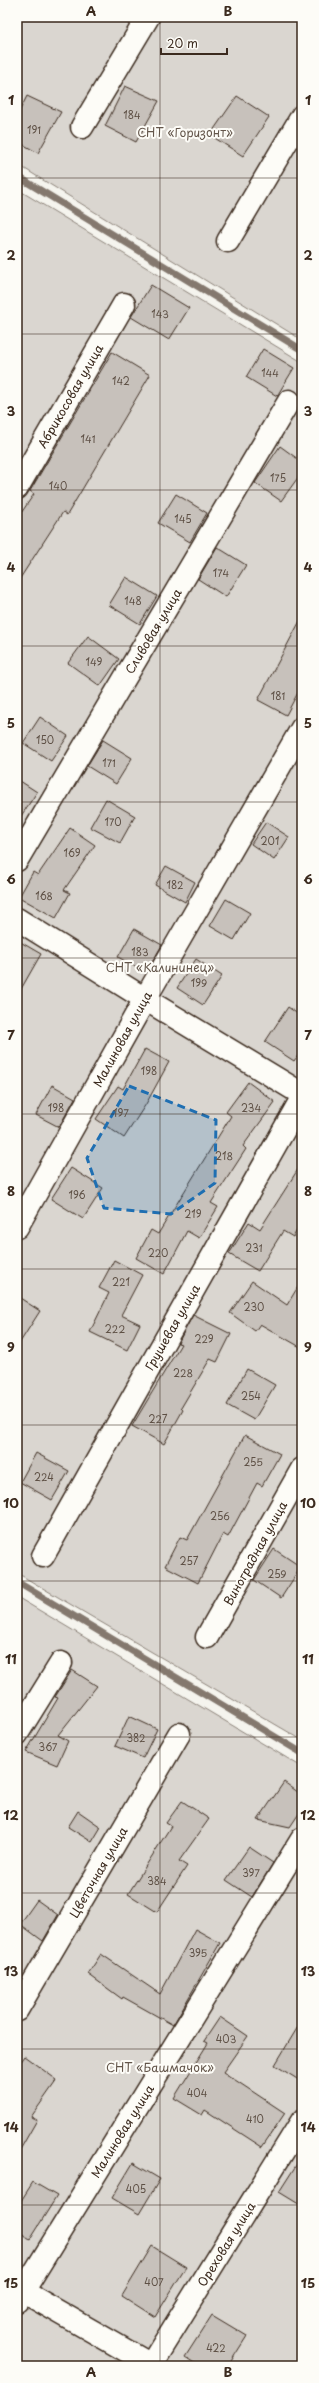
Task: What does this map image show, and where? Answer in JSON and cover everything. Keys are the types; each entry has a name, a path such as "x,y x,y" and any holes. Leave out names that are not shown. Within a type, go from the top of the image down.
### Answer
{"street":[{"path":"82,127 148,17"},
{"path":"228,241 302,116"},
{"name":"Абрикосовая улица","path":"17,488 124,304"},
{"name":"Сливовая улица","path":"17,860 289,401"},
{"name":"Малиновая улица","path":"17,1226 145,999 302,728"},
{"path":"17,919 302,1094"},
{"name":"Грушевая улица","path":"43,1556 302,1098"},
{"name":"Виноградная улица","path":"207,1637 302,1469"},
{"path":"17,1734 61,1663"},
{"name":"Цветочная улица","path":"17,2010 179,1734"},
{"name":"Малиновая улица","path":"19,2294 302,1839"},
{"name":"Ореховая улица","path":"152,2366 302,2121"},
{"path":"19,2294 152,2366"}],"highlighted area":[{"path":"129,1086 216,1120 215,1183 171,1214 104,1208 87,1158"}],"green space":[{"name":"СНТ «Горизонт»","path":"17,17 302,17 302,340 17,164"},
{"name":"СНТ «Калининец»","path":"17,189 302,362 302,1740 17,1573"},
{"name":"СНТ «Башмачок»","path":"17,1597 302,1767 302,2366 17,2366"}],"building":[{"path":"125,86 159,101 136,142 105,126"},
{"path":"27,96 61,112 38,153 17,141 17,116"},
{"path":"237,96 269,117 243,156 210,135"},
{"path":"151,285 189,308 169,340 131,317"},
{"path":"263,349 294,368 277,396 246,377"},
{"path":"112,352 150,375 67,515 63,512 17,583 17,519 34,494 30,491"},
{"path":"280,446 302,462 302,472 281,501 255,483"},
{"path":"176,494 207,513 190,542 158,523"},
{"path":"217,547 246,565 226,597 198,579"},
{"path":"126,577 157,596 140,624 109,605"},
{"path":"302,617 302,685 286,715 258,700"},
{"path":"88,636 119,659 100,686 68,663"},
{"path":"40,717 68,736 51,761 23,743"},
{"path":"103,740 132,758 116,784 87,766"},
{"path":"17,779 37,792 17,822"},
{"path":"106,799 135,816 120,843 90,827"},
{"path":"266,822 289,837 274,860 251,844"},
{"path":"70,828 95,845 64,890 70,893 56,918 19,897 33,872 38,875"},
{"path":"166,866 195,882 185,902 155,885"},
{"path":"226,899 250,913 234,940 210,926"},
{"path":"134,929 162,945 146,973 118,957"},
{"path":"17,940 41,954 17,996"},
{"path":"196,959 222,976 203,1005 177,988"},
{"path":"288,1007 302,1017 302,1050 294,1061 265,1042"},
{"path":"145,1049 169,1062 146,1104 124,1138 96,1119 118,1086 123,1089"},
{"path":"248,1082 275,1102 243,1146 246,1149 211,1203 218,1207 199,1238 187,1231 164,1274 136,1258 151,1230 158,1234 231,1116 226,1112"},
{"path":"52,1085 75,1098 59,1127 36,1115"},
{"path":"302,1163 302,1222 293,1237 283,1231 258,1271 229,1254 249,1222 260,1229"},
{"path":"71,1168 103,1188 83,1219 51,1199"},
{"path":"114,1260 142,1275 121,1315 140,1324 127,1350 90,1332 109,1293 99,1288"},
{"path":"302,1280 302,1348 260,1324 255,1331 230,1313 252,1281 287,1305"},
{"path":"17,1296 40,1311 17,1347"},
{"path":"193,1315 231,1334 217,1362 210,1359 181,1408 183,1410 164,1444 132,1426 181,1344 178,1343"},
{"path":"247,1369 275,1385 254,1420 227,1405"},
{"path":"245,1435 280,1454 262,1486 257,1483 228,1537 223,1534 198,1583 165,1566 180,1537 187,1540"},
{"path":"36,1453 69,1471 52,1500 20,1482"},
{"path":"274,1549 301,1567 281,1598 254,1580"},
{"path":"72,1670 97,1686 58,1735 68,1741 57,1765 26,1752 58,1698 55,1697"},
{"path":"129,1716 157,1729 143,1758 115,1746"},
{"path":"284,1782 302,1795 302,1809 290,1827 258,1820"},
{"path":"182,1801 209,1819 179,1861 187,1866 157,1912 128,1894 171,1826 166,1823"},
{"path":"78,1811 101,1827 92,1842 68,1827"},
{"path":"249,1847 273,1863 252,1897 226,1880"},
{"path":"37,1900 58,1915 43,1941 20,1924"},
{"path":"195,1929 220,1943 173,2025 123,1997 122,1999 88,1974 101,1954 160,1994"},
{"path":"220,2017 248,2036 223,2072 285,2113 262,2147 205,2110 202,2115 174,2098 208,2043 204,2041"},
{"path":"302,2020 302,2082 275,2065"},
{"path":"24,2056 57,2080 31,2117 37,2120 17,2155 17,2066"},
{"path":"302,2156 302,2206 279,2192"},
{"path":"133,2163 160,2179 139,2214 112,2198"},
{"path":"33,2182 57,2196 30,2239 17,2230 17,2207"},
{"path":"152,2246 186,2267 155,2317 122,2296"},
{"path":"212,2315 247,2336 228,2366 199,2366 185,2357"}],"waterway":[{"path":"17,176 302,350"},
{"path":"17,1582 302,1753"}]}
